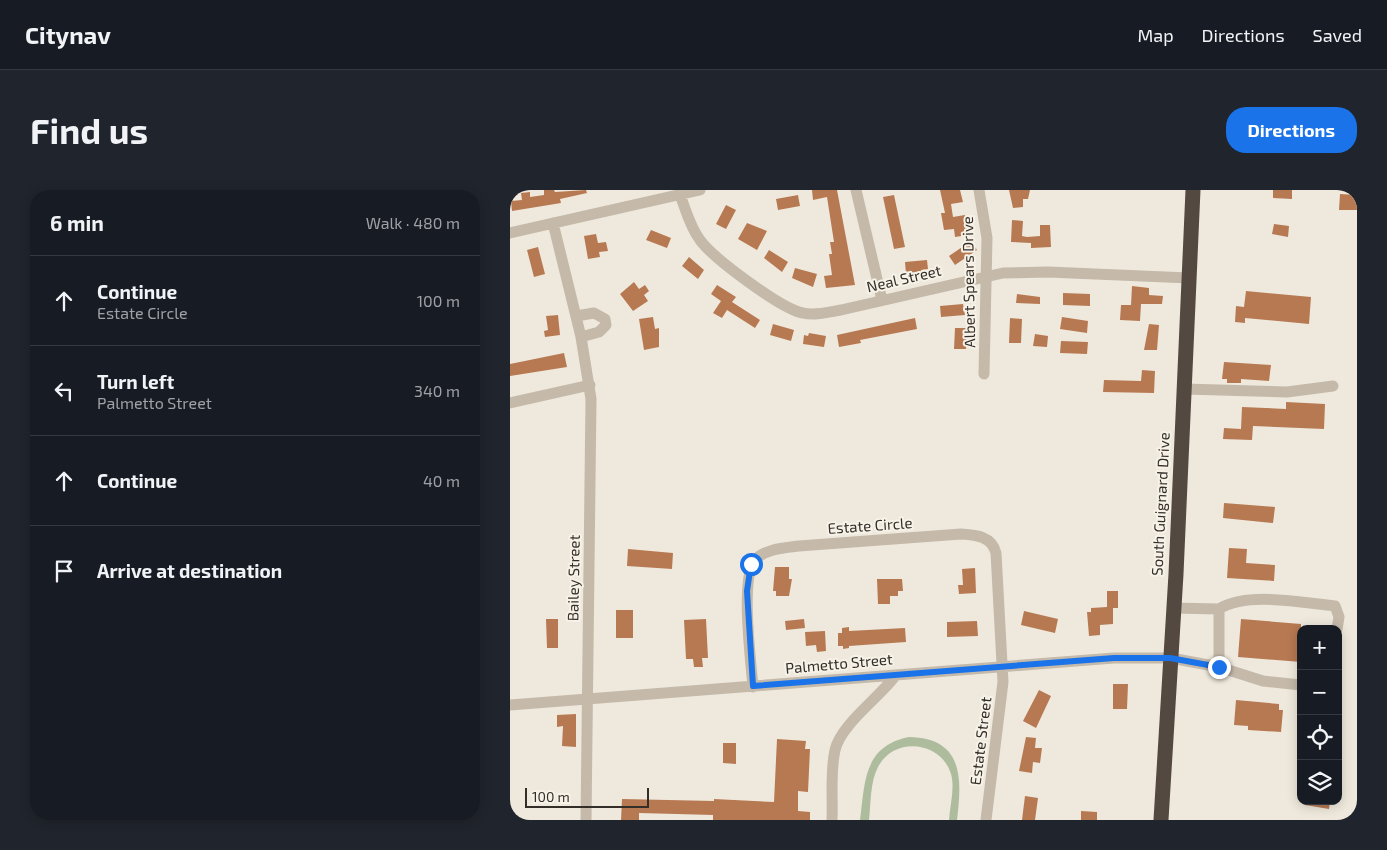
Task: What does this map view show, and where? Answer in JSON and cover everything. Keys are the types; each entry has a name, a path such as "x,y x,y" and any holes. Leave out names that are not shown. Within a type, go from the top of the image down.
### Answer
{"highway":[{"name":"South Guignard Drive","path":"1161,820 1193,190"}],"street":[{"path":"510,233 700,190"},
{"path":"856,190 882,300"},
{"name":"Albert Spears Drive","path":"979,190 987,238 984,374"},
{"name":"Neal Street","path":"680,194 692,226 704,246 783,306 803,313 821,314 1004,273 1048,272 1189,278"},
{"name":"Bailey Street","path":"553,223 581,337 590,384 586,820"},
{"path":"576,316 594,313 605,319 606,325 603,330 581,337"},
{"path":"510,403 590,384"},
{"path":"1184,389 1287,392 1333,386"},
{"name":"Estate Circle","path":"753,686 747,591 751,564 764,554 798,546 961,534 981,536 995,547 996,552 1002,666"},
{"path":"1173,608 1219,609 1231,602 1256,600 1335,606 1339,617 1338,625"},
{"path":"1219,609 1219,667"},
{"name":"Palmetto Street","path":"510,705 1114,658 1170,658 1219,667 1263,681 1297,685"},
{"name":"Estate Street","path":"986,820 1003,682 1002,666"},
{"path":"832,820 835,749 845,730 884,691 896,675"}],"green space":[{"path":"909,737 927,739 940,745 950,753 956,764 959,776 957,820 949,820 953,785 946,763 928,749 917,746 895,750 885,757 875,773 869,820 860,820 866,780 869,768 875,757 894,742"}],"building":[{"path":"544,190 554,190 555,192 586,190 587,193 560,199 561,203 512,211 511,201 522,200 521,193 530,192 530,197 544,195"},
{"path":"812,190 837,190 855,285 826,288 824,276 832,275 829,254 832,254 830,242 834,242 827,197 813,200"},
{"path":"940,190 960,190 963,202 951,204 953,217 965,215 968,235 955,237 954,229 944,230 941,213 945,213"},
{"path":"1009,190 1030,190 1028,199 1023,199 1023,207 1013,208"},
{"path":"1273,190 1292,190 1292,199 1273,198"},
{"path":"1340,194 1357,195 1357,210 1339,210"},
{"path":"798,195 800,206 778,210 776,199"},
{"path":"894,195 905,247 894,249 883,197"},
{"path":"726,205 736,210 726,229 716,224"},
{"path":"1012,220 1023,221 1022,236 1027,237 1040,236 1040,225 1050,225 1051,247 1031,248 1031,243 1011,242"},
{"path":"747,223 767,231 757,250 738,239"},
{"path":"1274,224 1289,226 1288,237 1272,234"},
{"path":"651,230 671,238 667,248 646,240"},
{"path":"596,234 598,243 606,242 608,251 599,252 600,257 588,259 584,236"},
{"path":"971,241 977,250 955,265 949,256"},
{"path":"538,247 545,274 534,277 527,250"},
{"path":"769,250 788,262 782,272 764,258"},
{"path":"689,257 704,270 698,279 682,266"},
{"path":"927,260 928,269 921,270 922,273 906,274 905,262"},
{"path":"795,268 817,274 813,287 792,278"},
{"path":"634,282 639,289 645,285 649,291 644,295 648,301 633,311 620,294"},
{"path":"717,285 736,297 732,302 760,320 755,328 727,310 722,318 713,313 721,301 711,294"},
{"path":"1132,286 1149,288 1149,295 1163,296 1162,304 1141,304 1140,321 1120,320 1121,305 1131,305"},
{"path":"1246,291 1311,297 1309,324 1245,318 1245,323 1235,322 1236,306 1244,307"},
{"path":"1063,293 1090,294 1090,306 1063,305"},
{"path":"1017,294 1040,297 1040,304 1016,303"},
{"path":"963,304 965,315 941,317 940,306"},
{"path":"558,315 560,335 545,337 544,331 548,330 546,316"},
{"path":"653,317 655,329 659,328 659,347 644,350 639,319"},
{"path":"1062,317 1088,321 1087,333 1060,329"},
{"path":"915,318 917,329 860,340 861,343 839,347 837,335"},
{"path":"1010,318 1022,319 1021,343 1009,343"},
{"path":"773,324 794,330 791,341 770,335"},
{"path":"1149,324 1159,325 1157,350 1144,350"},
{"path":"955,328 967,328 966,349 954,349"},
{"path":"809,333 826,336 824,347 803,344 804,335 808,336"},
{"path":"1035,334 1048,336 1047,347 1033,346"},
{"path":"1061,341 1088,342 1087,354 1060,353"},
{"path":"564,353 567,367 510,376 510,364"},
{"path":"1224,362 1271,365 1269,381 1241,379 1241,383 1227,383 1227,379 1222,379"},
{"path":"1142,370 1155,371 1154,393 1103,392 1104,380 1141,381"},
{"path":"1286,402 1325,404 1324,429 1253,426 1252,440 1223,439 1224,428 1241,429 1242,407 1286,409"},
{"path":"1224,503 1275,507 1273,523 1223,518"},
{"path":"1229,548 1247,549 1246,563 1275,565 1274,581 1227,578"},
{"path":"628,549 673,553 672,569 627,566"},
{"path":"775,567 789,567 789,579 792,579 789,596 776,596 776,591 773,591"},
{"path":"975,568 976,593 959,594 958,585 963,585 962,569"},
{"path":"877,579 902,579 903,591 898,591 898,596 890,596 890,604 878,604"},
{"path":"1107,591 1118,591 1118,608 1113,608 1113,624 1100,625 1100,635 1089,636 1087,612 1091,612 1091,608 1107,607"},
{"path":"616,610 633,610 633,638 616,638"},
{"path":"1024,611 1058,619 1055,633 1021,625"},
{"path":"546,619 558,619 558,648 547,648"},
{"path":"706,619 708,658 702,658 703,667 694,667 693,659 686,659 684,620"},
{"path":"804,619 805,628 786,630 785,621"},
{"path":"1241,619 1301,624 1297,625 1297,662 1238,657"},
{"path":"977,621 978,636 947,637 947,622"},
{"path":"849,627 849,631 905,628 906,642 849,646 849,648 843,649 843,646 838,646 838,633 842,633 842,628"},
{"path":"825,631 826,651 817,652 816,645 806,646 805,632"},
{"path":"1113,684 1128,684 1127,709 1113,709"},
{"path":"1039,690 1051,696 1036,728 1023,721"},
{"path":"1236,700 1279,704 1279,710 1283,710 1281,732 1248,730 1248,726 1234,725"},
{"path":"576,714 576,747 562,746 563,726 557,727 557,715"},
{"path":"1026,737 1036,738 1035,748 1042,748 1040,763 1033,762 1032,773 1019,771"},
{"path":"777,739 806,741 805,749 810,749 808,792 798,791 798,811 810,812 810,820 713,820 713,815 639,813 639,820 621,820 622,799 714,801 714,799 774,802"},
{"path":"723,743 736,743 736,764 723,763"},
{"path":"1025,796 1038,798 1035,820 1022,820"},
{"path":"1305,805 1330,805 1329,809"},
{"path":"1081,811 1097,812 1097,820 1081,820"}],"route":[{"path":"751,564 747,591 753,686 1114,658 1170,658 1219,667"}]}
